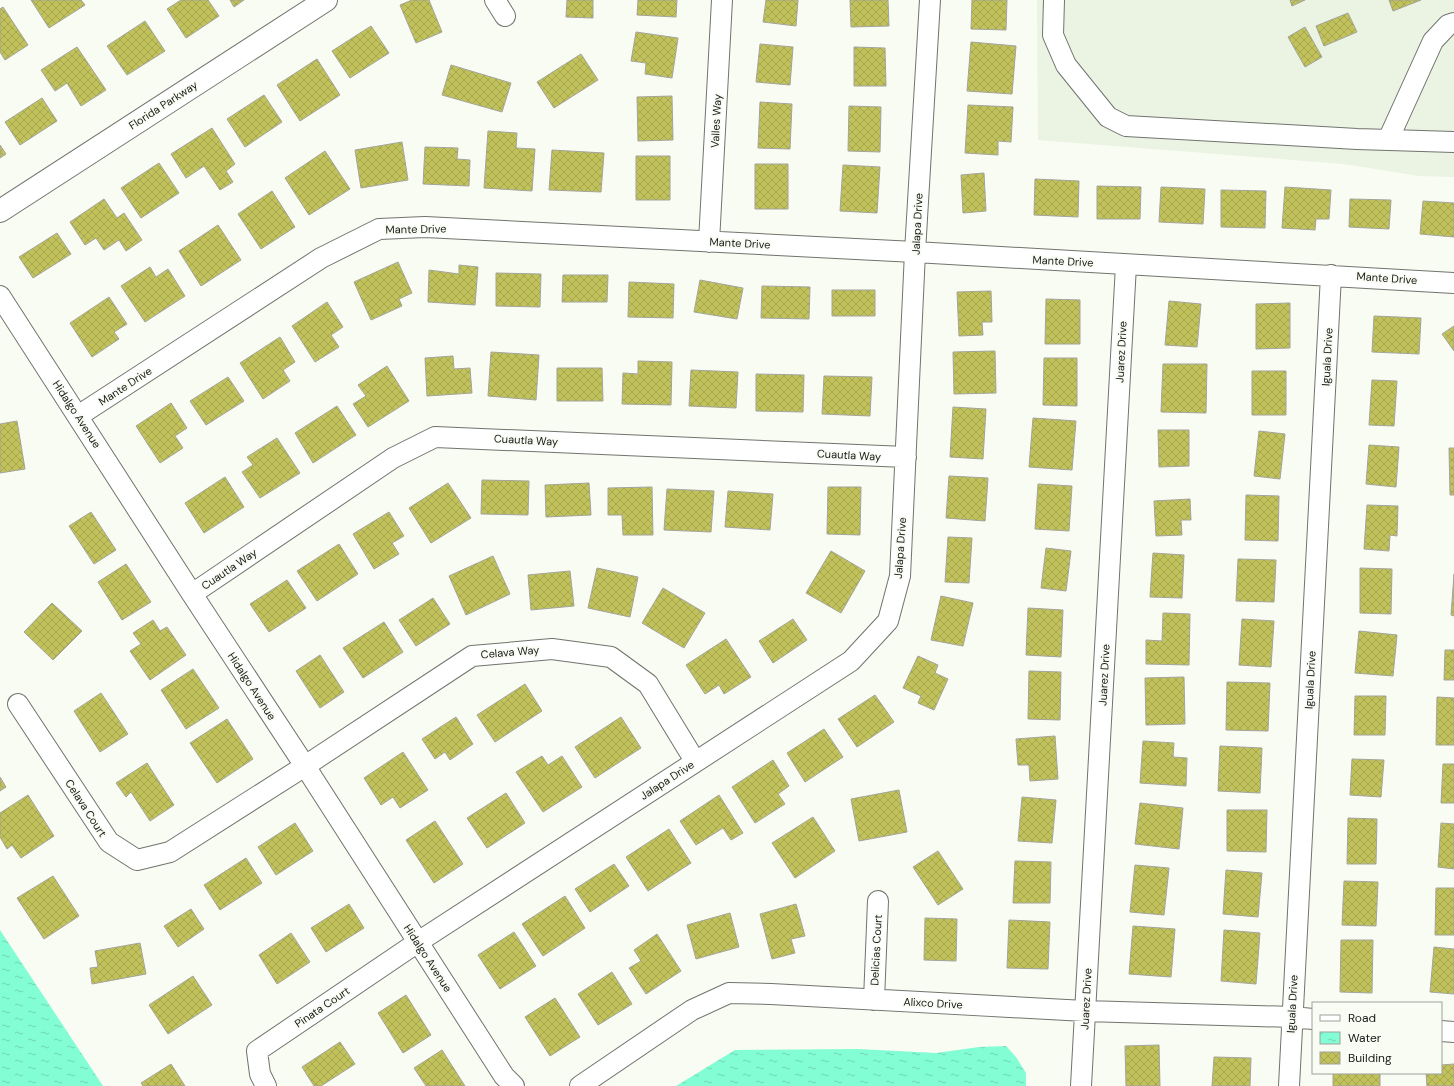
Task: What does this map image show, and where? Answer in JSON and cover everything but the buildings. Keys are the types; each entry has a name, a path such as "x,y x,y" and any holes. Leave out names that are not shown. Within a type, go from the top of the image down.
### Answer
{"street":[{"name":"Florida Parkway","path":"0,211 326,0"},
{"name":"Valles Way","path":"710,242 722,0"},
{"name":"Jalapa Drive","path":"418,942 850,661 888,621 900,576 915,252 930,0"},
{"path":"1054,0 1053,35 1066,65 1108,118 1126,126 1388,140 1454,142"},
{"path":"1388,140 1433,41 1448,25 1454,23"},
{"name":"Mante Drive","path":"78,416 321,258 379,229 425,227 915,252 1454,283"},
{"name":"Juarez Drive","path":"1081,1086 1126,265"},
{"name":"Iguala Drive","path":"1289,1086 1331,275"},
{"name":"Hidalgo Avenue","path":"0,296 509,1081"},
{"name":"Cuautla Way","path":"192,594 393,458 435,437 906,457"},
{"name":"Celava Way","path":"305,766 472,656 552,649 611,657 648,684 695,761"},
{"name":"Celava Court","path":"18,704 109,842 137,860 170,852 305,766"},
{"name":"Delicias Court","path":"874,1000 878,901"},
{"name":"Pinata Court","path":"266,1086 260,1074 257,1051 418,942"},
{"name":"Alixco Drive","path":"580,1086 692,1010 729,993 1312,1019"},
{"path":"1442,1031 1454,1032"}],"shaded area":[{"path":"1037,0 1454,0 1454,177 1419,176 1344,164 1038,140"}],"water":[{"path":"0,930 103,1086 0,1086"},
{"path":"1006,1046 1016,1057 1026,1073 1026,1086 676,1086 735,1050 858,1049 936,1053 979,1047"}]}
